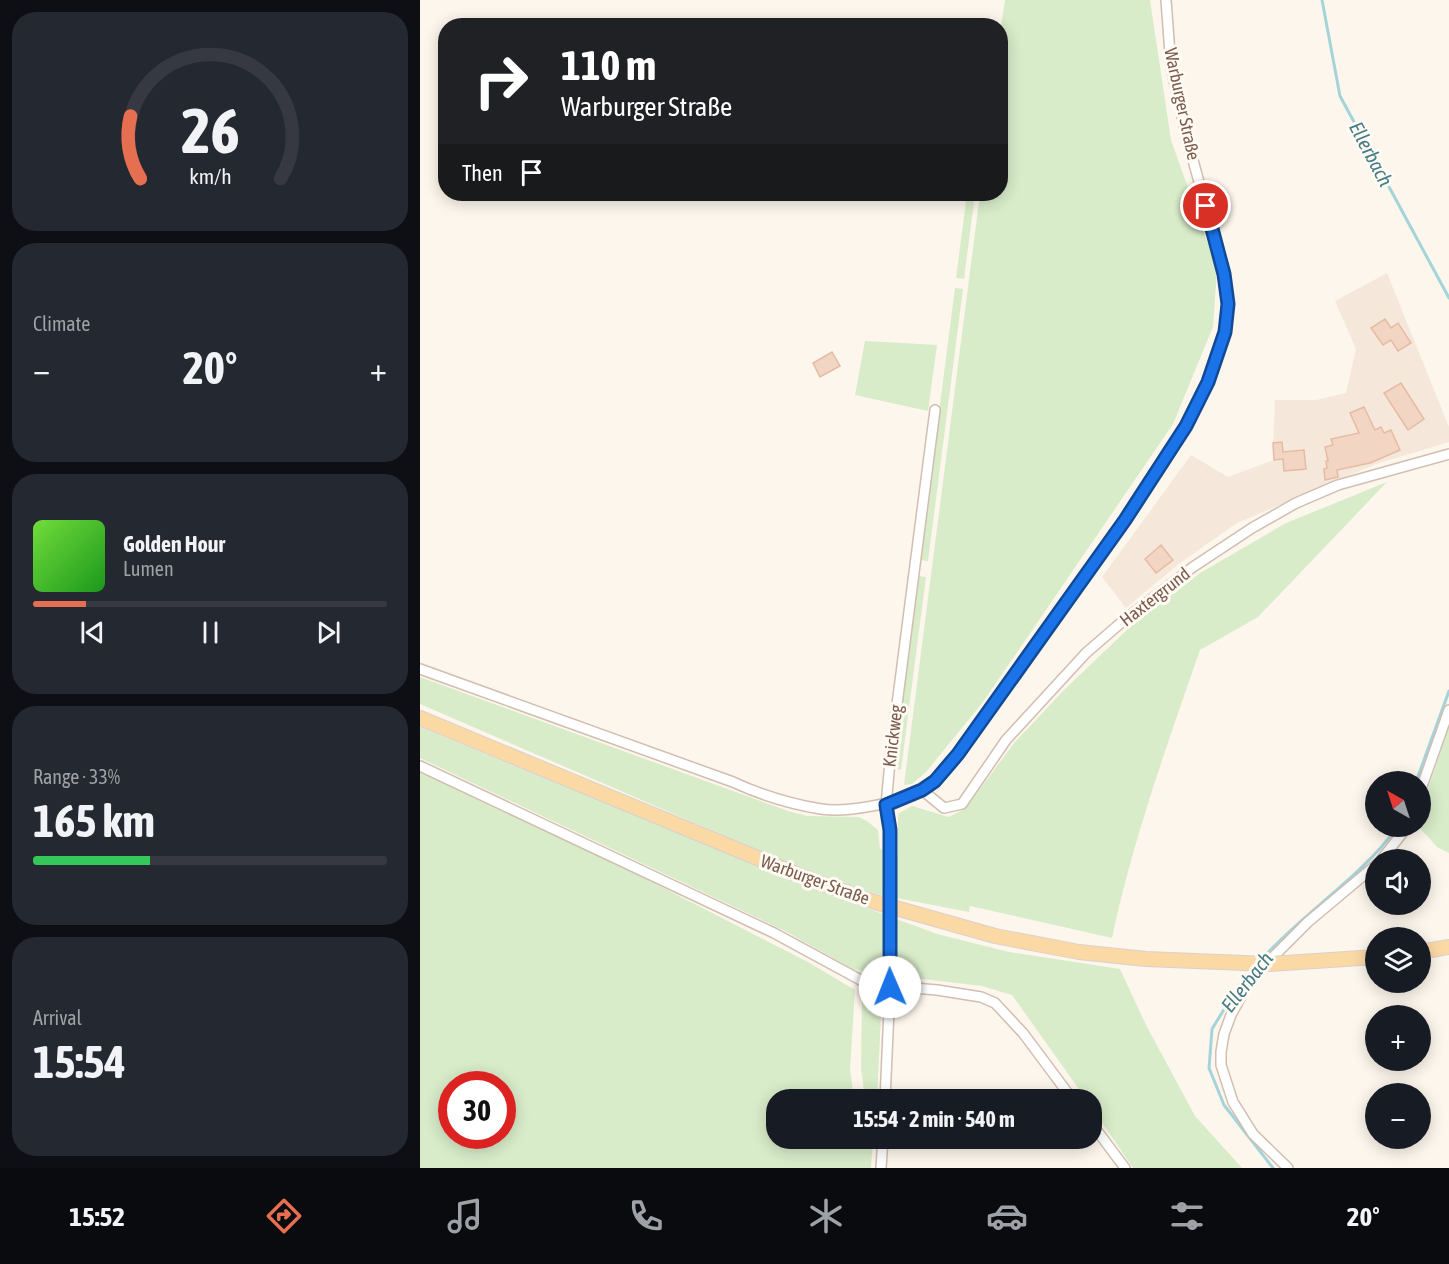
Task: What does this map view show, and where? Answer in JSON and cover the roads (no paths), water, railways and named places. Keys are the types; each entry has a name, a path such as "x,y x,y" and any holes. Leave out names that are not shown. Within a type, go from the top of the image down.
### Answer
{"main road":[{"name":"Warburger Straße","path":"420,718 808,879 878,903 995,936 1079,952 1146,959 1269,964 1365,958"},
{"path":"1431,950 1449,947"}],"street":[{"name":"Warburger Straße","path":"420,669 733,782 761,795 823,810 886,805 922,790 935,781 958,754 1125,520 1186,426 1208,382 1225,332 1228,304 1224,274 1187,138 1171,67 1166,0"},
{"name":"Knickweg","path":"885,1089 890,987 890,830 886,805 936,410"},
{"name":"Haxtergrund","path":"922,790 944,808 963,804 1006,740 1086,653 1158,594 1252,528 1296,503 1338,485 1449,454"},
{"path":"1427,771 1449,710"},
{"path":"420,766 774,933 868,984 937,990 981,997 998,1004 1065,1089"},
{"path":"1390,849 1400,837"},
{"path":"1288,1168 1252,1134 1233,1102 1221,1065 1224,1034 1231,1015 1250,980 1308,922 1365,874"},
{"path":"1102,1138 1125,1168"},
{"path":"881,1168 882,1149"}],"waterway":[{"name":"Ellerbach","path":"1322,0 1340,96 1449,298"},
{"name":"Ellerbach","path":"1420,771 1449,691"},
{"name":"Ellerbach","path":"1262,959 1278,942 1350,879 1389,837"},
{"name":"Ellerbach","path":"1254,969 1239,985 1212,1029 1209,1068 1224,1105 1273,1168"}]}
